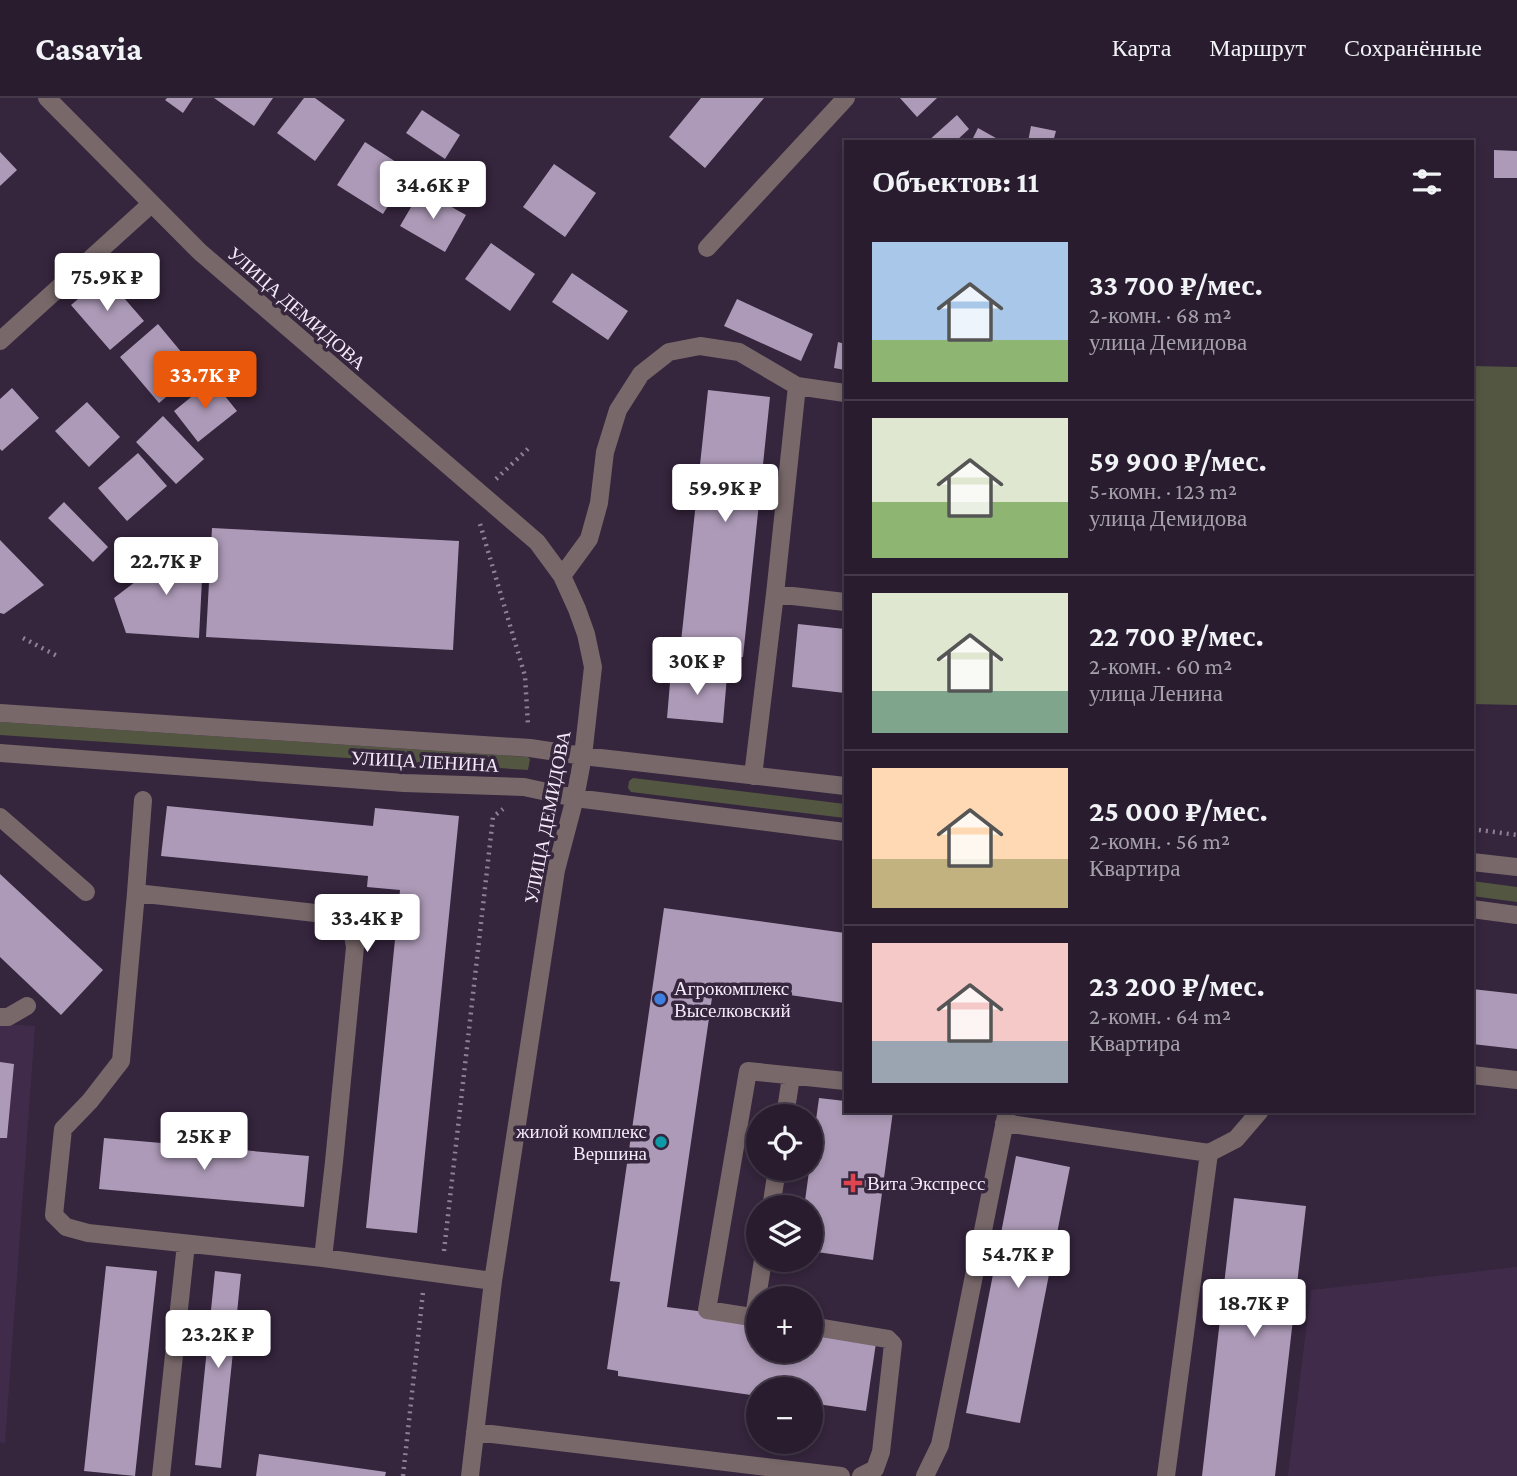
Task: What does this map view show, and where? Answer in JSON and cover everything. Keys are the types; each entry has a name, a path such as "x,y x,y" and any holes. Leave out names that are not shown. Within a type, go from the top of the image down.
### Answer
{"street":[{"name":"УЛИЦА ДЕМИДОВА","path":"47,98 200,252 537,542 562,576 586,634 593,667 583,756 556,870 494,1281 470,1476"},
{"path":"707,248 846,98"},
{"path":"0,341 151,204"},
{"path":"562,576 589,538 599,503 605,452 618,410 641,374 669,352 699,346 740,352 797,386 844,393"},
{"path":"753,776 797,386"},
{"path":"775,594 844,602"},
{"name":"УЛИЦА ЛЕНИНА","path":"0,713 530,748 844,786"},
{"name":"УЛИЦА ЛЕНИНА","path":"0,753 404,783 524,787 575,798 844,832"},
{"path":"143,800 121,1061 90,1101 63,1129 54,1215 66,1227 88,1233 323,1258 494,1281"},
{"path":"0,817 86,892"},
{"path":"1474,862 1517,867"},
{"path":"136,893 342,916 352,930 355,947 323,1258"},
{"path":"1474,909 1517,915"},
{"path":"3,1015 27,1006"},
{"path":"746,1316 707,1310 748,1071 844,1081"},
{"path":"1474,1075 1517,1080"},
{"path":"787,1104 791,1077"},
{"path":"925,1476 940,1445 1005,1117 1209,1153 1236,1139 1258,1113"},
{"path":"1166,1476 1209,1153"},
{"path":"161,1476 186,1244"},
{"path":"823,1328 888,1339 893,1344 881,1452 874,1474"},
{"path":"475,1432 841,1476"}],"path":[{"path":"530,748 524,676 474,505 481,494 531,446"},
{"path":"23,639 59,657"},
{"path":"402,1476 433,1272 493,817 516,798 524,787"},
{"path":"1474,830 1517,835"}],"shaded area":[{"path":"0,1024 35,1026 5,1443 0,1442"},
{"path":"1517,1267 1517,1476 1288,1476 1311,1290"}],"green space":[{"path":"1474,366 1517,367 1517,705 1474,704"},
{"path":"0,722 530,759 528,770 0,735"},
{"path":"633,778 844,804 844,818 631,792 628,788 629,781"},
{"path":"1474,881 1517,887 1517,902 1474,896"}],"building":[{"path":"193,98 183,113 165,100"},
{"path":"214,98 273,98 254,126"},
{"path":"304,98 315,98 345,120 315,161 277,133"},
{"path":"701,98 764,98 705,168 669,137"},
{"path":"900,98 937,98 917,117"},
{"path":"422,110 460,135 445,159 406,133"},
{"path":"957,115 969,129 957,140 929,140"},
{"path":"1031,126 1056,131 1054,140 1028,140"},
{"path":"978,128 999,140 972,140"},
{"path":"365,142 410,171 383,214 337,185"},
{"path":"1494,150 1517,151 1517,178 1494,178"},
{"path":"0,152 17,170 0,186"},
{"path":"554,164 596,193 565,237 523,207"},
{"path":"421,190 466,215 445,252 400,226"},
{"path":"491,243 535,274 510,311 465,279"},
{"path":"572,273 628,311 608,340 552,302"},
{"path":"105,276 144,321 110,350 71,305"},
{"path":"737,299 813,334 801,361 724,326"},
{"path":"158,324 197,371 159,403 120,357"},
{"path":"838,342 844,344 844,370 834,368"},
{"path":"212,380 237,411 198,442 174,411"},
{"path":"12,388 39,418 2,451 0,399"},
{"path":"708,390 770,397 743,657 680,651"},
{"path":"87,402 120,437 89,467 55,431"},
{"path":"163,416 204,459 176,484 136,442"},
{"path":"138,453 167,486 127,521 98,488"},
{"path":"64,502 108,547 93,562 48,518"},
{"path":"212,528 459,541 453,650 206,637"},
{"path":"0,540 44,585 4,614 0,613"},
{"path":"204,540 199,638 126,633 114,598 182,546"},
{"path":"798,624 844,629 844,693 792,687"},
{"path":"671,671 727,676 723,723 667,718"},
{"path":"167,806 373,826 375,808 459,816 417,1233 366,1228 400,890 367,887 368,876 161,856"},
{"path":"0,874 103,970 61,1015 0,957"},
{"name":"жилой комплекс Вершина","path":"664,908 844,933 844,1003 714,984 667,1307 746,1317 746,1363 823,1363 823,1329 877,1336 866,1411 823,1405 823,1377 746,1377 746,1394 618,1376 618,1371 607,1369 620,1282 610,1281"},
{"path":"1474,989 1517,994 1517,1049 1474,1044"},
{"path":"0,1062 14,1064 7,1138 0,1138"},
{"path":"819,1098 844,1101 844,1113 893,1113 873,1260 823,1253 823,1195 806,1195 808,1181 823,1181 823,1104 818,1104"},
{"path":"104,1138 309,1156 304,1207 99,1189"},
{"path":"1016,1156 1070,1167 1020,1423 966,1413"},
{"path":"1234,1198 1306,1206 1275,1476 1202,1476"},
{"path":"106,1266 157,1271 135,1476 84,1471"},
{"path":"215,1271 241,1274 221,1468 195,1465"},
{"path":"259,1454 386,1472 385,1476 256,1476"}],"place":[{"name":"Агрокомплекс Выселковский","path":"660,999"},
{"name":"жилой комплекс Вершина","path":"661,1142"},
{"name":"Вита Экспресс","path":"853,1183"}]}
